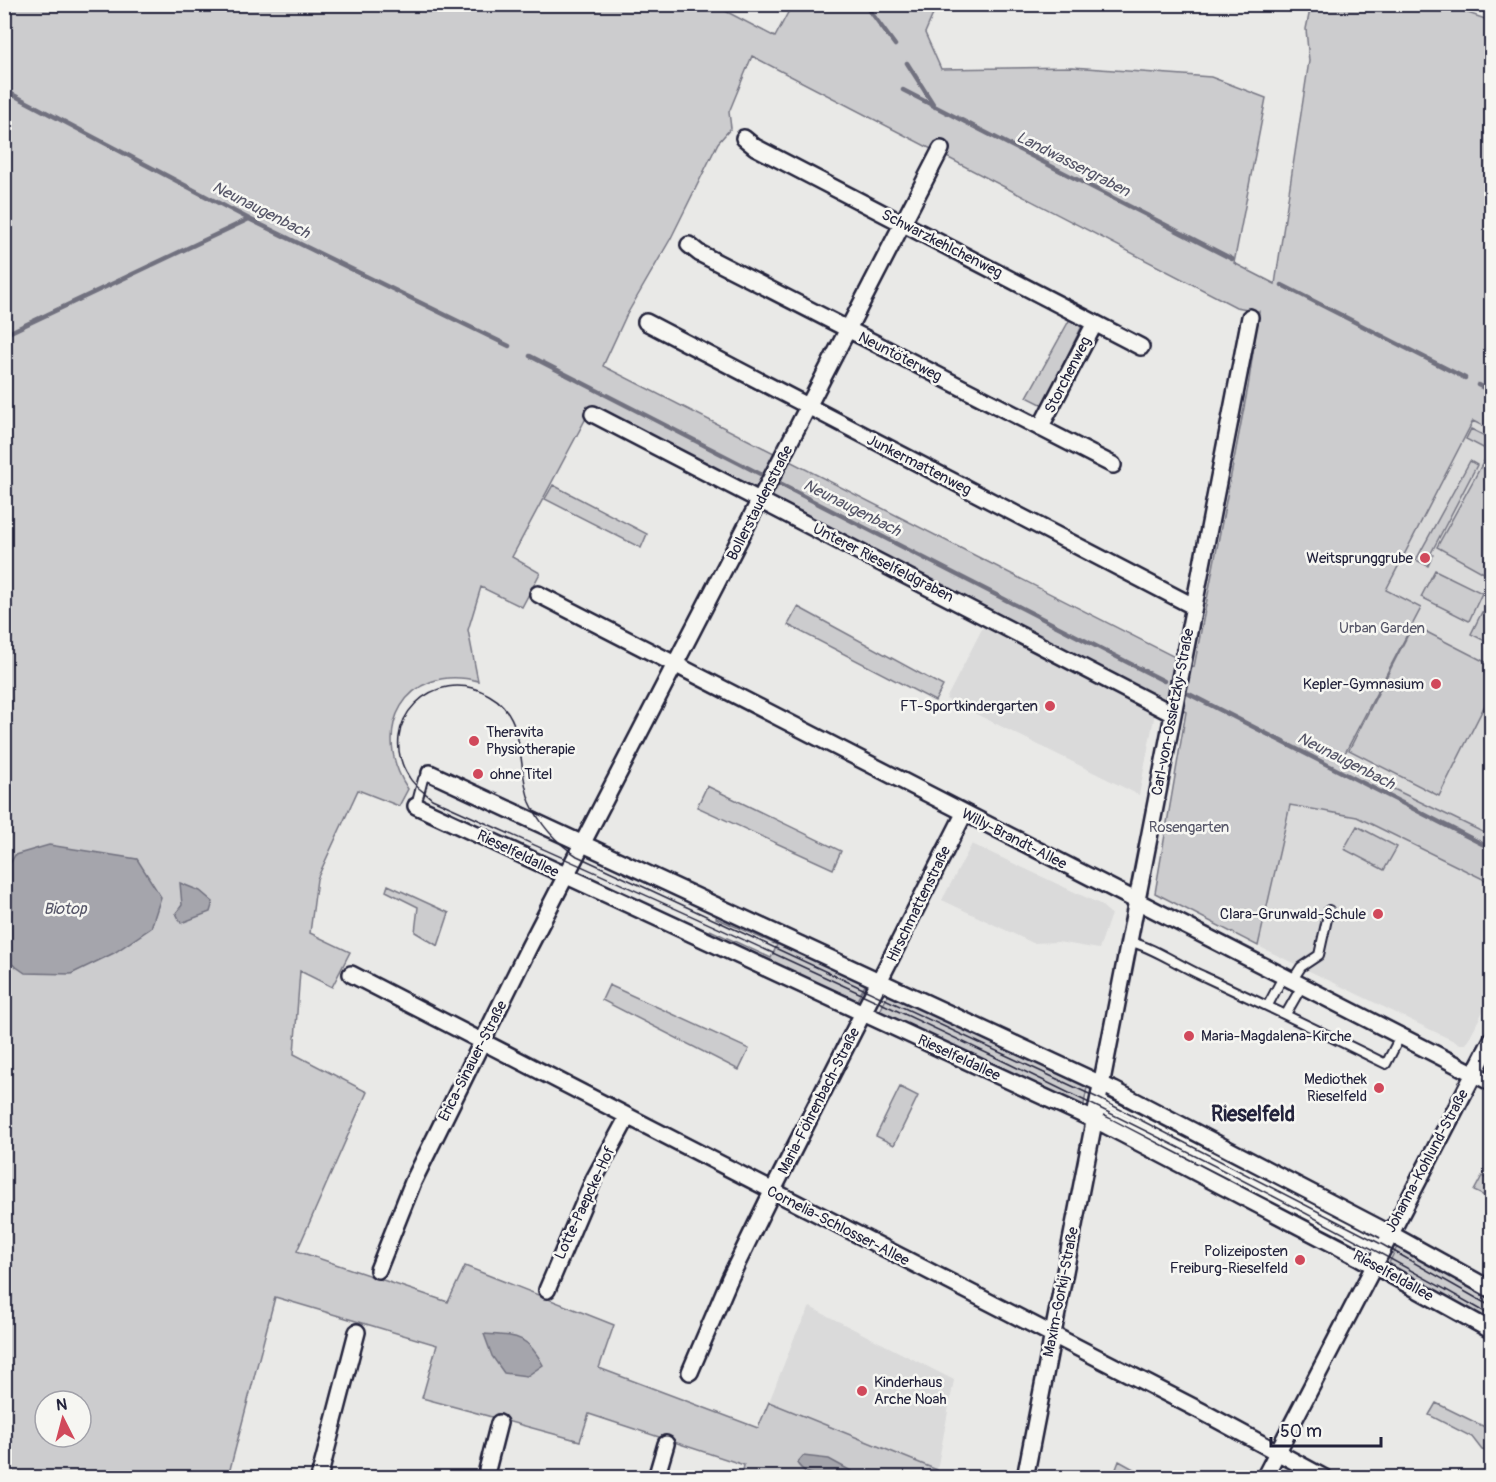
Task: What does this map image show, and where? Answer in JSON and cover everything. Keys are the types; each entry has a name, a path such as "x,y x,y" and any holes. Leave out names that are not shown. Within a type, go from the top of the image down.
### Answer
{"street":[{"name":"Schwarzkehlchenweg","path":"744,138 755,147 1142,347"},
{"name":"Bollerstaudenstraße","path":"580,850 941,149"},
{"name":"Neuntöterweg","path":"689,245 699,253 848,331 1113,465"},
{"name":"Carl-von-Ossietzky-Straße","path":"1097,1102 1250,317"},
{"name":"Junkermattenweg","path":"646,322 1193,606"},
{"name":"Storchenweg","path":"1040,428 1095,323"},
{"name":"Unterer Rieselfeldgraben","path":"594,414 764,494 1173,714"},
{"name":"Willy-Brandt-Allee","path":"538,594 1491,1083"},
{"name":"Rieselfeldallee","path":"430,773 580,850 877,988 1381,1249 1491,1290"},
{"name":"Rieselfeldallee","path":"416,806 864,1014 1097,1102 1381,1249 1491,1331"},
{"name":"Hirschmattenstraße","path":"877,988 964,814"},
{"name":"Erica-Sinauer-Straße","path":"378,1270 413,1182 580,850"},
{"name":"Cornelia-Schlosser-Allee","path":"351,974 1325,1478"},
{"name":"Maria-Föhrenbach-Straße","path":"690,1372 730,1278 877,988"},
{"name":"Johanna-Kohlund-Straße","path":"1263,1478 1491,1039"},
{"name":"Maxim-Gorkij-Straße","path":"1025,1478 1097,1102"},
{"name":"Lotte-Paepcke-Hof","path":"547,1290 594,1179 627,1118"},
{"path":"319,1478 357,1332"},
{"path":"485,1478 499,1423"},
{"path":"656,1478 666,1444"}],"lane":[{"path":"416,806 423,779 430,773"},
{"path":"1268,1005 1292,982 1302,967 1319,955 1329,910"},
{"path":"1128,941 1145,945 1200,975 1268,1005 1386,1064 1400,1037"},
{"path":"1286,1014 1292,982"}],"shaded area":[{"name":"Kepler-Gymnasium","path":"1473,421 1492,430 1491,836 1375,780 1342,759 1420,609 1386,591"},
{"name":"FT-Sportkindergarten","path":"983,627 1155,713 1139,795 946,699"},
{"name":"Clara-Grunwald-Schule","path":"1290,805 1357,817 1491,883 1491,996 1466,1044 1460,1044 1258,946"},
{"path":"972,844 1100,904 1111,914 1099,949 1058,942 1033,943 942,900"},
{"name":"Kinderhaus Arche Noah","path":"810,1307 954,1380 937,1470 769,1402 795,1336"}],"green space":[{"path":"712,4 775,37 792,5 937,5 925,33 941,69 1072,67 1211,77 1266,98 1234,263 1275,284 1309,61 1306,29 1311,5 1445,5 1491,21 1491,430 1473,421 1386,590 1421,608 1342,759 1375,780 1491,836 1491,883 1357,817 1290,805 1258,946 1155,893 1186,712 593,405 512,557 540,573 522,607 481,587 468,630 478,681 452,678 431,682 413,692 401,706 394,724 392,745 397,767 408,789 399,806 358,790 317,879 310,933 350,952 332,987 300,971 294,1054 367,1092 297,1251 448,1302 465,1266 614,1325 599,1368 758,1428 769,1402 937,1470 935,1477 742,1477 744,1465 589,1414 580,1441 422,1398 437,1345 275,1297 228,1477 5,1478 5,5","holes":["752,56 1236,307 1259,311 1248,387 1194,667 603,366 626,316 671,238 718,143 731,128 729,112"]},
{"path":"1070,319 1079,324 1081,328 1043,405 1027,397"},
{"path":"1471,429 1491,439 1491,452 1466,439"},
{"path":"1485,459 1491,462 1491,577 1437,547"},
{"path":"1470,461 1477,465 1431,553 1433,555 1428,566 1416,560"},
{"path":"553,485 647,534 641,548 545,499"},
{"path":"1435,570 1482,593 1469,621 1421,597"},
{"path":"798,607 943,686 935,701 788,625"},
{"path":"1482,612 1491,616 1491,644 1471,634"},
{"path":"1413,625 1491,665 1491,693 1439,796 1349,750"},
{"path":"707,786 841,851 833,869 697,807"},
{"path":"1357,826 1397,847 1384,870 1344,849"},
{"path":"388,885 449,913 438,946 415,932 418,907 386,891"},
{"path":"718,911 867,981 855,1004 707,936 710,930 771,958 777,945 716,918"},
{"path":"609,985 749,1049 739,1070 602,1000"},
{"path":"890,991 1088,1082 1083,1110 878,1015"},
{"path":"900,1087 918,1096 894,1145 876,1136"},
{"path":"1482,1176 1491,1182 1491,1199 1474,1191"},
{"path":"1399,1243 1491,1296 1491,1326 1387,1267"},
{"path":"1436,1403 1491,1430 1491,1452 1482,1450 1472,1437 1429,1415"},
{"path":"1119,1461 1148,1477 1113,1477"}],"water":[{"name":"Biotop","path":"49,845 137,859 161,897 151,928 114,953 71,974 25,973 5,959 5,872 15,855"},
{"path":"180,883 200,891 213,902 210,912 181,923 176,913 182,905"},
{"path":"484,1334 504,1335 526,1342 532,1347 543,1365 527,1376 504,1373 492,1356"},
{"path":"803,1456 829,1459 862,1477 827,1477 809,1473 797,1463"}],"waterway":[{"path":"865,4 895,45"},
{"path":"907,63 935,107"},
{"name":"Neunaugenbach","path":"4,90 249,219 509,346"},
{"name":"Landwassergraben","path":"903,90 1232,259"},
{"path":"4,335 249,219"},
{"name":"Landwassergraben","path":"1282,285 1465,378"},
{"name":"Neunaugenbach","path":"530,356 1164,681"},
{"name":"Landwassergraben","path":"1478,385 1492,392"},
{"name":"Neunaugenbach","path":"1189,694 1492,849"}],"tram line":[{"path":"1492,1307 1383,1245 1098,1098 577,856 550,833 534,810 526,788 519,743 510,716 501,704 489,695 468,687 448,687 430,693 415,704 404,719 399,737 400,757 411,780 432,799 968,1044 1233,1175 1492,1316"}],"place":[{"name":"Weitsprunggrube","path":"1425,558"},
{"name":"Kepler-Gymnasium","path":"1436,684"},
{"name":"FT-Sportkindergarten","path":"1050,706"},
{"name":"Theravita Physiotherapie","path":"474,741"},
{"name":"ohne Titel","path":"478,774"},
{"name":"Clara-Grunwald-Schule","path":"1378,914"},
{"name":"Maria-Magdalena-Kirche","path":"1189,1036"},
{"name":"Mediothek Rieselfeld","path":"1379,1088"},
{"name":"Polizeiposten Freiburg-Rieselfeld","path":"1300,1260"},
{"name":"Kinderhaus Arche Noah","path":"862,1391"}],"district":[{"name":"Rieselfeld","path":"1253,1114"}],"park label":[{"name":"Urban Garden","path":"1382,628"},
{"name":"Rosengarten","path":"1189,827"}]}
